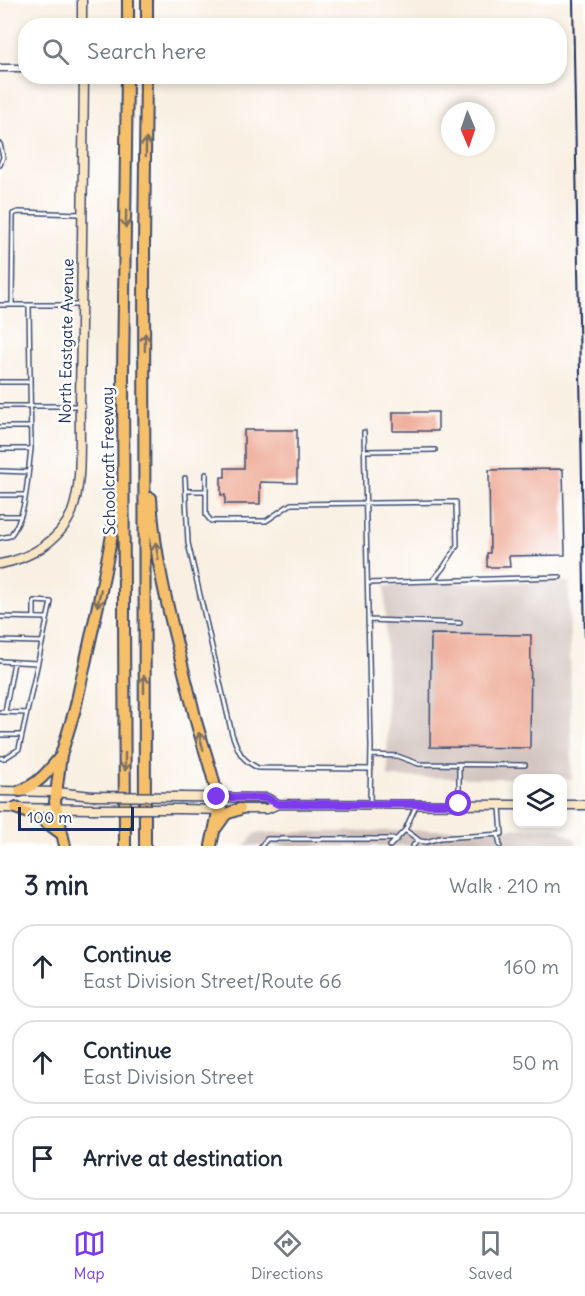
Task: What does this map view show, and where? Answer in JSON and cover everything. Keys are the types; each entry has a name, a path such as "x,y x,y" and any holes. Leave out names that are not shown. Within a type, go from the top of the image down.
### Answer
{"highway":[{"path":"128,0 128,18"},
{"path":"147,0 147,18"},
{"name":"Schoolcraft Freeway","path":"125,846 123,373 127,84"},
{"path":"145,846 146,84"},
{"path":"144,372 151,507 156,549 200,736 217,797 218,810 212,841"},
{"path":"63,840 56,809 56,792 61,755 75,709 112,535 117,494 123,373"},
{"path":"20,791 43,778 61,755"},
{"path":"16,808 40,818 63,840"},
{"path":"212,841 222,818 240,809"}],"main road":[{"path":"82,0 82,18"},
{"name":"North Eastgate Avenue","path":"0,564 19,560 40,549 56,536 72,511 77,485 84,84"},
{"path":"0,791 56,792 92,796 267,798 278,804"},
{"path":"0,808 218,810 267,809 278,804 513,805"},
{"path":"567,805 585,805"}],"street":[{"path":"0,68 18,68"}],"lane":[{"path":"0,144 3,157 0,165"},
{"path":"12,305 13,214 18,212 82,214"},
{"path":"0,305 81,305"},
{"path":"0,538 10,536 19,526 31,448 29,306"},
{"path":"0,382 30,382"},
{"path":"0,406 80,406"},
{"path":"0,427 31,427"},
{"path":"364,432 371,755 370,805"},
{"path":"0,449 31,448"},
{"path":"365,451 435,450"},
{"path":"0,471 28,471"},
{"path":"206,474 206,515 212,521 266,521 291,504 456,502 457,546 433,580"},
{"path":"185,478 188,543 232,734 240,755 246,762 258,768 371,769"},
{"path":"186,491 206,491"},
{"path":"0,495 24,495"},
{"path":"0,516 20,516"},
{"path":"368,583 560,577"},
{"path":"0,758 5,758 20,749 51,602 34,601 34,618"},
{"path":"0,617 47,618"},
{"path":"368,620 460,623"},
{"path":"0,641 42,642"},
{"path":"0,661 38,663"},
{"path":"5,712 14,662"},
{"path":"0,712 27,713"},
{"path":"0,735 22,735"},
{"path":"371,755 397,756 419,764 525,765"},
{"path":"459,764 459,804"},
{"path":"390,846 405,830 417,805"},
{"path":"405,830 418,840 430,841 440,838 502,834 500,805"},
{"path":"498,834 500,846"},
{"path":"261,846 267,839 397,838"},
{"path":"413,846 418,840"},
{"path":"430,841 433,846"}],"shaded area":[{"path":"569,582 572,779 567,779 567,774 513,774 513,778 388,777 385,586 427,586 428,583"},
{"path":"556,828 576,840 576,846 244,846 256,833"}],"building":[{"path":"393,412 438,412 438,431 393,431"},
{"path":"244,430 297,430 297,483 260,482 260,504 225,504 225,495 221,495 221,477 225,477 225,468 244,468"},
{"path":"563,469 565,555 509,556 510,567 487,567 487,553 490,553 489,470"},
{"path":"431,634 531,635 530,748 430,747"}],"railway":[{"path":"573,0 585,641"}],"route":[{"path":"217,797 267,798 278,804 459,804"}]}
